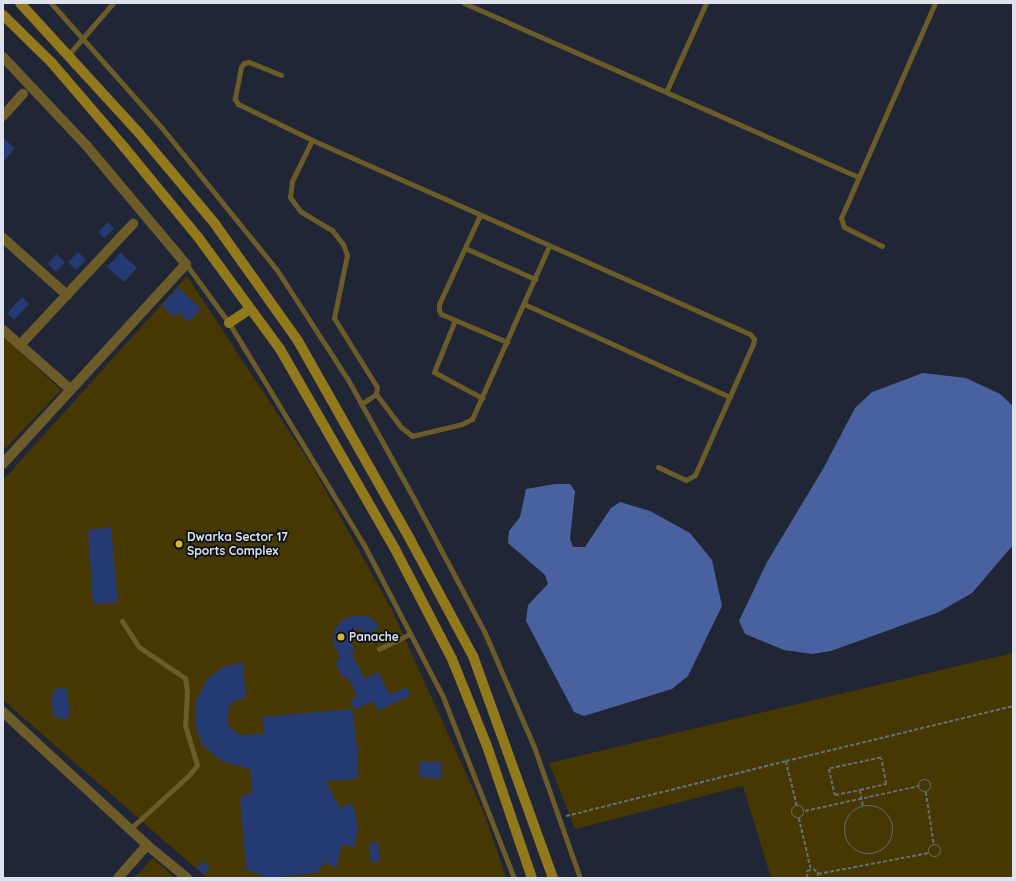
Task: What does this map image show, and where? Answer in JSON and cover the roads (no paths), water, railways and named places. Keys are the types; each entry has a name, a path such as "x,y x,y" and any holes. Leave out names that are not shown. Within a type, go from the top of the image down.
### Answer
{"main road":[{"path":"20,3 69,54 139,133 215,224 298,341 408,534 473,656 553,878"},
{"path":"3,15 52,63 124,147 198,237 280,349 395,549 452,659 487,746 532,878"},
{"path":"229,323 250,308"}],"street":[{"path":"3,57 86,145 186,264 3,464"},
{"path":"3,116 23,94"},
{"path":"20,345 132,224"},
{"path":"3,238 67,295"},
{"path":"3,330 70,389"},
{"path":"3,712 147,845 187,878"},
{"path":"118,878 147,845"}],"lane":[{"path":"51,3 83,37 162,128 277,270 361,404 484,631 533,744 580,878"},
{"path":"57,8 61,3"},
{"path":"69,54 112,3"},
{"path":"464,3 858,177"},
{"path":"666,92 706,3"},
{"path":"882,246 841,223 842,213 935,3"},
{"path":"282,75 248,62 244,63 241,67 235,99 238,104 312,140 750,334 754,339 753,344 696,475 686,480 658,467"},
{"path":"312,140 292,181 290,197 295,207 332,230 343,244 348,263 336,305 335,321 378,387 376,394 361,404"},
{"path":"480,215 439,304 441,314 507,342"},
{"path":"376,394 401,427 416,436 468,421 475,415 549,246"},
{"path":"465,248 535,279"},
{"path":"186,264 229,323 363,543 443,697 514,878"},
{"path":"524,304 730,397"},
{"path":"455,320 434,372 482,398"},
{"path":"122,620 139,647 185,678 185,724 197,762 193,772 130,829"},
{"path":"379,649 410,634"}],"water":[{"path":"923,373 966,378 1000,394 1013,406 1013,545 972,593 939,612 831,651 812,654 784,650 745,634 739,621 767,562 823,469 855,408 872,392"},
{"path":"555,484 570,484 575,491 570,539 573,547 585,547 611,508 620,502 650,511 690,533 712,560 722,606 688,676 672,689 584,716 574,712 526,621 528,605 548,584 545,575 508,543 509,531 520,517 526,489"}],"place":[{"name":"Dwarka Sector 17 Sports Complex","path":"179,544"},
{"name":"Panache","path":"341,637"}]}
